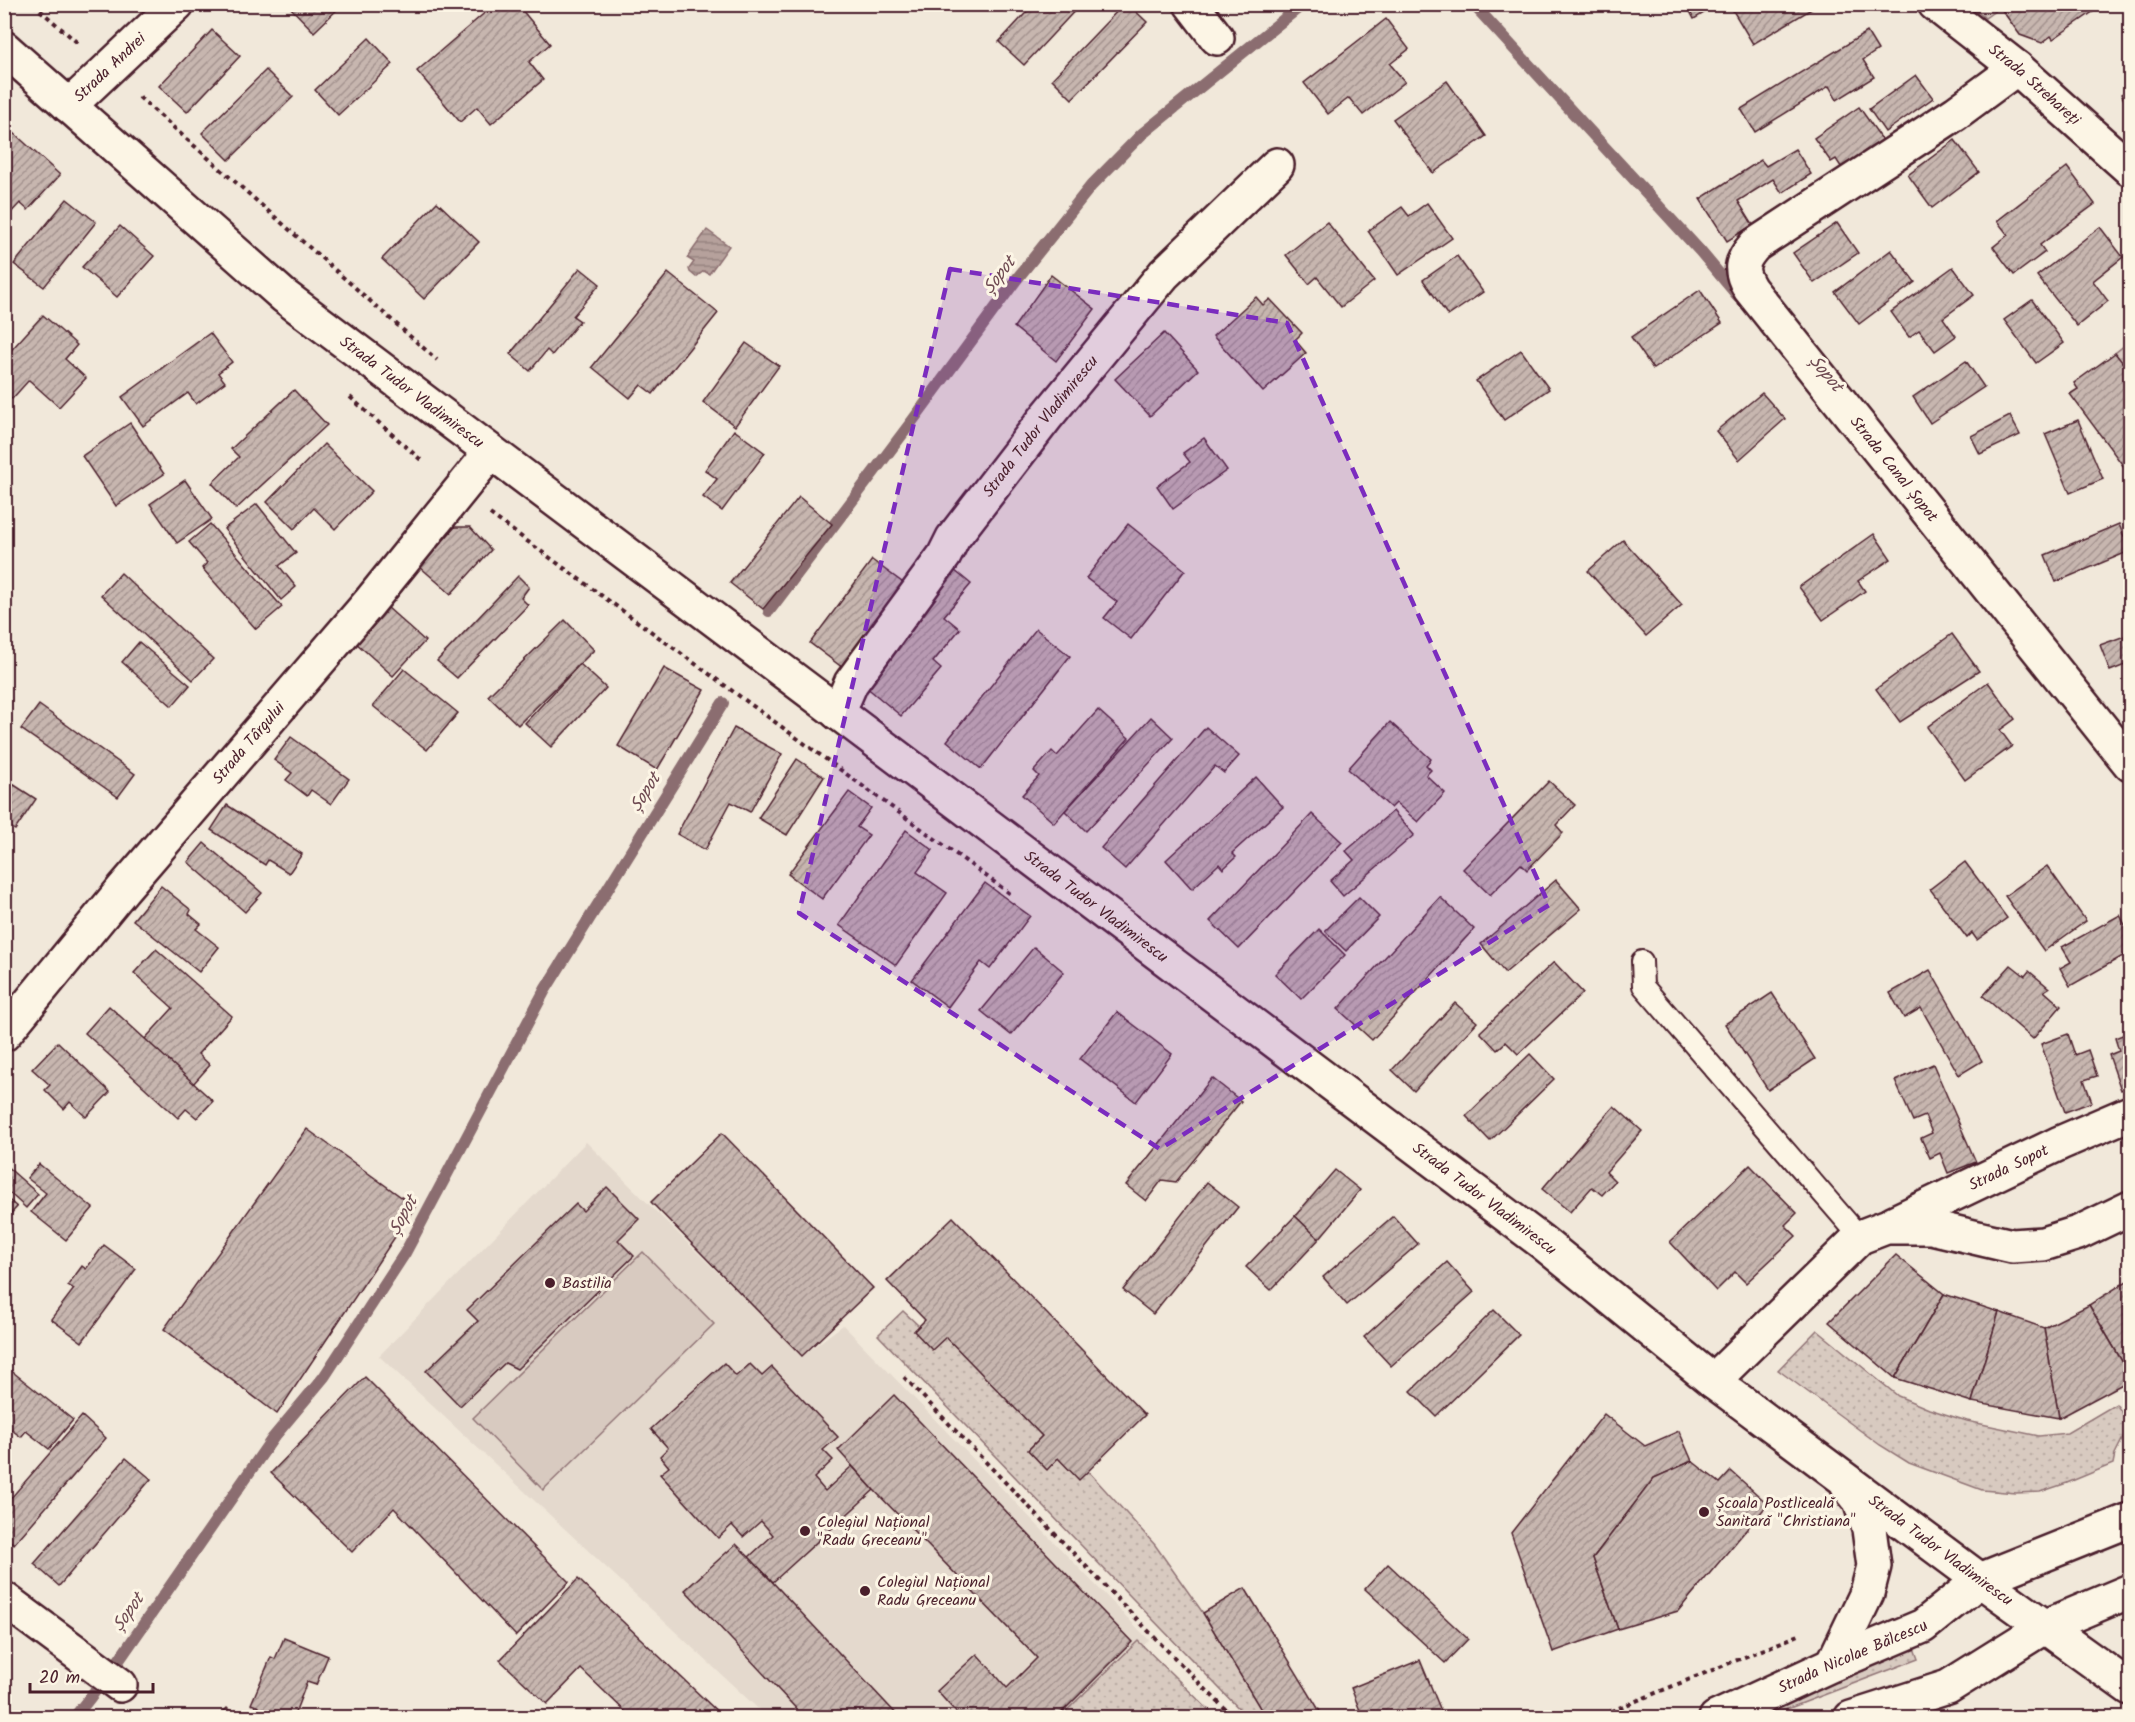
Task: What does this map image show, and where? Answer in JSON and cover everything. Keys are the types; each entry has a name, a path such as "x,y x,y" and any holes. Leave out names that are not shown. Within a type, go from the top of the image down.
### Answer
{"street":[{"name":"Strada Andrei","path":"69,106 177,4"},
{"path":"1191,4 1217,38"},
{"name":"Strada Strehareți","path":"1935,4 2017,69 2130,169"},
{"name":"Strada Tudor Vladimirescu","path":"4,48 284,296 1542,1242 1713,1381 2043,1627 2130,1688"},
{"name":"Strada Canal Șopot","path":"2017,69 1755,245 1746,255 1743,276 1757,298 2130,764"},
{"name":"Strada Tudor Vladimirescu","path":"838,713 851,683 944,556 953,538 1053,408 1164,274 1277,165"},
{"name":"Strada Târgului","path":"4,1034 123,888 369,603 491,452"},
{"name":"Strada Sopot","path":"1713,1381 1873,1232 2060,1143 2130,1113"},
{"path":"1873,1232 1931,1227 2012,1246 2043,1244 2078,1233 2130,1208"},
{"path":"1833,1664 1867,1593 1874,1566 1869,1529 1860,1501 1839,1475"},
{"name":"Strada Nicolae Bălcescu","path":"1716,1718 1833,1664 1923,1626 1980,1580 2130,1520"},
{"path":"1851,1718 1948,1687 2043,1627 2130,1591"},
{"path":"4,1599 120,1685"}],"lane":[{"path":"1642,961 1643,986 1873,1232"}],"path":[{"path":"33,4 83,48"},
{"path":"485,510 1020,900"},
{"path":"904,1377 1234,1718"},
{"path":"1593,1718 1806,1632"}],"highlighted area":[{"path":"950,269 1287,323 1549,905 1160,1149 799,913"}],"shaded area":[{"path":"1969,5 2003,5 1985,18"},
{"path":"707,230 729,246 709,274 704,271 696,277 689,269 694,262 687,258"},
{"path":"2130,341 2130,367 2127,369 2115,353"},
{"name":"Colegiul Național \"Radu Greceanu\"","path":"586,1142 802,1356 843,1325 1149,1640 1073,1717 767,1717 379,1356"},
{"path":"643,1252 714,1324 543,1490 473,1418"},
{"path":"903,1311 919,1326 914,1331 946,1337 1042,1436 1028,1450 1046,1469 1058,1458 1079,1479 1088,1471 1155,1545 1203,1613 1266,1717 1247,1717 878,1335"},
{"path":"1817,1330 1898,1396 1967,1421 2039,1436 2067,1433 2116,1404 2130,1424 2115,1454 2113,1464 2040,1492 2016,1493 1982,1490 1909,1463 1880,1445 1778,1370"},
{"path":"1138,1641 1216,1717 1060,1717"},
{"path":"1914,1648 1918,1659 1766,1717 1754,1717 1755,1711"}],"building":[{"path":"287,4 343,4 314,32"},
{"path":"495,4 517,4 550,44 529,62 543,80 491,124 477,107 460,122 417,71"},
{"path":"1034,4 1081,4 1024,65 999,42"},
{"path":"1124,4 1128,4 1147,22 1072,99 1052,79"},
{"path":"1686,4 1719,4 1694,19"},
{"path":"1740,4 1820,4 1753,44 1732,9"},
{"path":"2009,4 2089,4 2094,11 2053,39 2051,36 2042,43 2020,35 2002,10"},
{"path":"1386,19 1409,49 1390,64 1405,82 1363,115 1349,98 1328,114 1304,83"},
{"path":"212,30 240,56 187,112 159,86"},
{"path":"1867,32 1878,50 1863,60 1874,77 1837,100 1829,86 1755,132 1741,109"},
{"path":"369,38 393,64 338,115 315,90"},
{"path":"266,70 293,97 229,160 202,133"},
{"path":"1916,75 1933,98 1885,132 1869,109"},
{"path":"1447,81 1486,136 1433,173 1393,119"},
{"path":"2130,89 2130,111 2121,94"},
{"path":"1859,107 1884,142 1843,170 1836,159 1831,162 1814,138"},
{"path":"14,133 60,175 28,210 20,203 4,220 4,144"},
{"path":"1955,140 1979,172 1932,208 1908,175"},
{"path":"1795,149 1811,174 1782,193 1773,179 1738,201 1753,225 1727,241 1700,199 1761,160 1766,166"},
{"path":"2067,167 2095,204 2040,245 2045,252 2014,275 1993,247 2008,235 1997,221"},
{"path":"67,199 96,222 44,287 14,264"},
{"path":"437,202 479,242 424,299 382,259"},
{"path":"1427,203 1452,238 1398,275 1368,231 1402,207 1409,216"},
{"path":"1327,222 1374,281 1341,307 1317,277 1309,284 1286,255"},
{"path":"1837,223 1858,253 1814,283 1793,253"},
{"path":"120,226 154,256 117,297 82,267"},
{"path":"2100,227 2123,257 2093,281 2108,301 2077,326 2037,276"},
{"path":"1891,250 1915,282 1859,324 1835,292"},
{"path":"1457,256 1483,292 1448,316 1423,280"},
{"path":"1953,267 1974,295 1943,318 1956,336 1935,351 1919,330 1909,337 1891,312"},
{"path":"580,268 600,284 573,316 580,321 552,355 547,350 530,371 510,354"},
{"path":"668,273 718,313 653,394 641,385 630,398 592,367"},
{"path":"1051,275 1095,309 1056,361 1014,327"},
{"path":"1700,290 1722,323 1653,369 1631,337"},
{"path":"1256,297 1263,305 1270,299 1302,333 1295,340 1306,353 1263,392 1213,336"},
{"path":"2032,300 2064,343 2036,363 2004,320"},
{"path":"43,315 77,345 65,359 86,378 59,407 29,380 12,399 4,391 4,358"},
{"path":"210,333 232,362 218,373 225,382 196,404 188,393 143,426 122,397"},
{"path":"1164,333 1198,370 1150,416 1115,379"},
{"path":"746,343 779,366 735,426 703,402"},
{"path":"1521,350 1549,389 1504,420 1476,381"},
{"path":"2115,353 2130,372 2130,462 2124,467 2070,394 2078,389 2074,383"},
{"path":"1966,361 1984,387 1930,423 1913,397"},
{"path":"294,390 327,425 236,509 212,483 239,457 231,449"},
{"path":"1762,393 1785,419 1739,460 1716,431"},
{"path":"2010,416 2020,435 1980,454 1971,436"},
{"path":"2078,420 2103,479 2070,493 2045,434"},
{"path":"130,423 164,474 116,506 82,456"},
{"path":"734,430 765,453 722,511 703,497 717,479 705,470"},
{"path":"1204,438 1227,470 1173,509 1157,486 1190,462 1183,453"},
{"path":"324,444 372,491 335,529 314,508 294,529 267,502"},
{"path":"185,480 212,519 177,543 150,504"},
{"path":"799,497 832,524 763,609 730,583"},
{"path":"257,504 296,553 279,566 296,587 281,600 224,529"},
{"path":"210,524 282,607 256,629 202,568 207,563 189,542"},
{"path":"1128,524 1185,570 1131,639 1104,618 1117,602 1086,578"},
{"path":"2119,524 2124,537 2130,534 2130,551 2056,582 2045,555"},
{"path":"455,527 470,527 491,550 451,594 420,567"},
{"path":"1874,534 1891,559 1858,581 1865,591 1823,620 1799,587"},
{"path":"1623,540 1682,605 1646,636 1588,571"},
{"path":"872,560 910,588 847,671 810,643"},
{"path":"954,570 971,584 944,616 960,629 933,662 941,669 901,716 859,681"},
{"path":"121,573 213,659 193,680 101,595"},
{"path":"518,576 529,587 521,598 528,605 457,678 437,661"},
{"path":"387,607 425,641 393,676 355,642"},
{"path":"565,620 594,650 518,725 488,696"},
{"path":"1036,629 1070,656 981,769 947,741"},
{"path":"1952,634 1979,671 1900,722 1876,689"},
{"path":"2130,634 2130,663 2110,671 2100,645"},
{"path":"139,642 190,685 172,706 122,662"},
{"path":"580,664 606,688 551,747 525,723"},
{"path":"664,668 704,690 657,770 618,746"},
{"path":"404,669 458,713 427,750 373,706"},
{"path":"1988,682 2015,719 2000,730 2012,746 1965,780 1927,727"},
{"path":"39,705 135,774 118,797 21,729"},
{"path":"1098,710 1129,738 1054,823 1022,795 1039,776 1034,771 1052,751 1057,756"},
{"path":"1151,717 1173,738 1086,831 1065,811"},
{"path":"1390,722 1431,759 1426,765 1431,770 1426,775 1445,793 1418,822 1396,803 1391,808 1348,769"},
{"path":"1206,727 1239,756 1224,773 1215,766 1125,869 1101,848"},
{"path":"734,728 782,754 750,812 731,802 705,850 677,834"},
{"path":"291,737 349,779 331,804 311,790 307,796 286,780 292,773 274,760"},
{"path":"797,759 824,777 787,835 758,818"},
{"path":"1256,777 1283,807 1232,853 1236,857 1223,869 1219,864 1192,889 1166,860"},
{"path":"8,781 36,799 15,830 4,823 4,785"},
{"path":"1549,781 1575,805 1556,825 1563,833 1527,870 1521,864 1490,895 1463,869"},
{"path":"849,792 871,808 857,827 869,835 822,899 788,874"},
{"path":"227,805 302,854 289,873 268,860 265,865 211,830"},
{"path":"1393,811 1414,835 1343,896 1330,881 1354,860 1346,851"},
{"path":"1312,814 1342,842 1239,949 1210,921"},
{"path":"906,830 933,850 917,872 947,893 896,965 839,925"},
{"path":"204,843 262,893 245,912 188,862"},
{"path":"1965,862 2007,918 1977,940 1972,933 1967,938 1930,889"},
{"path":"2047,866 2086,921 2044,951 2005,896"},
{"path":"1556,880 1581,909 1505,973 1481,944"},
{"path":"985,883 1030,916 990,969 981,962 948,1007 912,980"},
{"path":"161,886 191,910 189,914 201,924 196,929 219,947 199,972 133,920"},
{"path":"1359,897 1379,917 1346,951 1325,931"},
{"path":"1440,897 1474,929 1372,1040 1338,1009"},
{"path":"2120,915 2130,935 2130,952 2070,986 2060,968 2071,962 2062,947"},
{"path":"1319,929 1345,955 1301,999 1275,974"},
{"path":"1034,947 1064,972 1011,1035 981,1011"},
{"path":"156,949 232,1016 198,1054 210,1065 193,1084 144,1040 173,1008 134,973"},
{"path":"1554,962 1583,993 1518,1054 1506,1042 1497,1050 1480,1032"},
{"path":"2011,965 2025,976 2029,971 2049,988 2044,991 2061,1006 2033,1039 1983,996"},
{"path":"1930,970 1982,1061 1959,1075 1921,1008 1904,1018 1890,993"},
{"path":"1772,993 1815,1059 1768,1090 1725,1024"},
{"path":"1455,1003 1477,1022 1414,1091 1392,1070"},
{"path":"109,1006 213,1101 197,1118 186,1109 178,1118 85,1033"},
{"path":"1117,1012 1172,1054 1136,1102 1080,1059"},
{"path":"2130,1032 2130,1086 2121,1090 2109,1055 2119,1051 2115,1038"},
{"path":"2068,1034 2075,1055 2088,1050 2097,1076 2084,1080 2092,1102 2065,1112 2041,1044"},
{"path":"58,1042 110,1092 86,1117 70,1102 64,1109 45,1090 50,1085 32,1069"},
{"path":"1530,1054 1554,1079 1490,1141 1466,1116"},
{"path":"1933,1064 1976,1162 1948,1173 1940,1153 1930,1158 1921,1138 1932,1133 1925,1116 1913,1121 1895,1081"},
{"path":"1212,1078 1241,1101 1176,1182 1162,1180 1146,1201 1126,1185"},
{"path":"1614,1106 1642,1131 1606,1172 1615,1181 1602,1195 1592,1187 1570,1212 1542,1189"},
{"path":"307,1129 415,1207 277,1414 164,1329"},
{"path":"722,1133 873,1288 802,1356 651,1202"},
{"path":"4,1164 38,1194 26,1208 4,1188"},
{"path":"39,1164 93,1208 66,1240 31,1212 46,1193 27,1178"},
{"path":"1750,1165 1797,1213 1785,1225 1796,1236 1746,1283 1735,1272 1716,1291 1670,1242"},
{"path":"1335,1170 1360,1190 1319,1239 1295,1216"},
{"path":"1207,1182 1238,1207 1153,1314 1123,1290"},
{"name":"Bastilia","path":"607,1187 639,1219 618,1240 634,1256 517,1369 505,1363 460,1406 426,1371 478,1321 467,1310 576,1204 583,1211"},
{"path":"4,1196 17,1207 4,1221"},
{"path":"1295,1216 1319,1239 1271,1290 1246,1267"},
{"path":"1393,1216 1418,1244 1347,1305 1323,1277"},
{"path":"953,1217 1145,1415 1079,1480 1058,1458 1047,1470 1028,1450 1042,1436 946,1337 932,1350 914,1331 925,1320 887,1281"},
{"path":"104,1245 136,1269 82,1342 51,1319 74,1289 68,1285 82,1266 86,1269"},
{"path":"1896,1255 1944,1294 1895,1378 1829,1322"},
{"path":"1447,1262 1474,1292 1391,1366 1364,1337"},
{"path":"2130,1279 2130,1375 2089,1305"},
{"path":"1944,1294 1999,1312 1972,1402 1895,1378"},
{"path":"2089,1305 2130,1375 2130,1380 2059,1418 2044,1328"},
{"path":"1494,1310 1519,1335 1436,1416 1411,1391"},
{"path":"1999,1312 2044,1328 2059,1418 1972,1402"},
{"path":"724,1363 736,1376 750,1364 762,1376 772,1367 838,1437 823,1450 833,1460 814,1478 825,1491 852,1466 874,1490 773,1582 749,1557 773,1535 761,1521 743,1537 732,1525 718,1538 660,1474 669,1467 660,1456 668,1448 651,1429"},
{"path":"4,1365 73,1420 49,1449 26,1431 21,1437 4,1424"},
{"path":"365,1377 569,1582 516,1636 394,1508 352,1552 271,1473"},
{"path":"894,1395 1132,1642 1056,1718 961,1718 937,1691 977,1654 1007,1688 1037,1658 838,1450"},
{"path":"1604,1414 1645,1446 1679,1431 1692,1461 1654,1478 1593,1558 1618,1629 1553,1652 1511,1533"},
{"path":"82,1416 106,1438 14,1544 4,1536 4,1506"},
{"path":"126,1458 151,1479 59,1586 34,1564"},
{"path":"1692,1461 1720,1483 1731,1471 1768,1504 1678,1611 1618,1629 1593,1558 1654,1478"},
{"path":"736,1544 900,1718 805,1718 685,1590"},
{"path":"1388,1564 1468,1639 1445,1663 1365,1589"},
{"path":"578,1579 724,1718 632,1718 581,1669 547,1704 500,1660"},
{"path":"1245,1588 1324,1718 1266,1718 1203,1613"},
{"path":"284,1638 328,1656 316,1685 307,1682 293,1718 255,1718 259,1707 251,1704 271,1657 275,1659"},
{"path":"1420,1660 1444,1718 1363,1718 1351,1688"},
{"path":"227,1708 237,1718 217,1718"}],"waterway":[{"name":"Șopot","path":"769,611 1016,280 1091,186 1142,134 1303,4"},
{"name":"Șopot","path":"1473,4 1700,251 1742,301"},
{"name":"Șopot","path":"74,1718 117,1663 273,1438 324,1377 405,1253 545,990 723,703"}],"place":[{"name":"Bastilia","path":"550,1283"},
{"name":"Școala Postliceală Sanitară \"Christiana\"","path":"1704,1512"},
{"name":"Colegiul Național \"Radu Greceanu\"","path":"805,1531"},
{"name":"Colegiul Național Radu Greceanu","path":"865,1591"}]}
